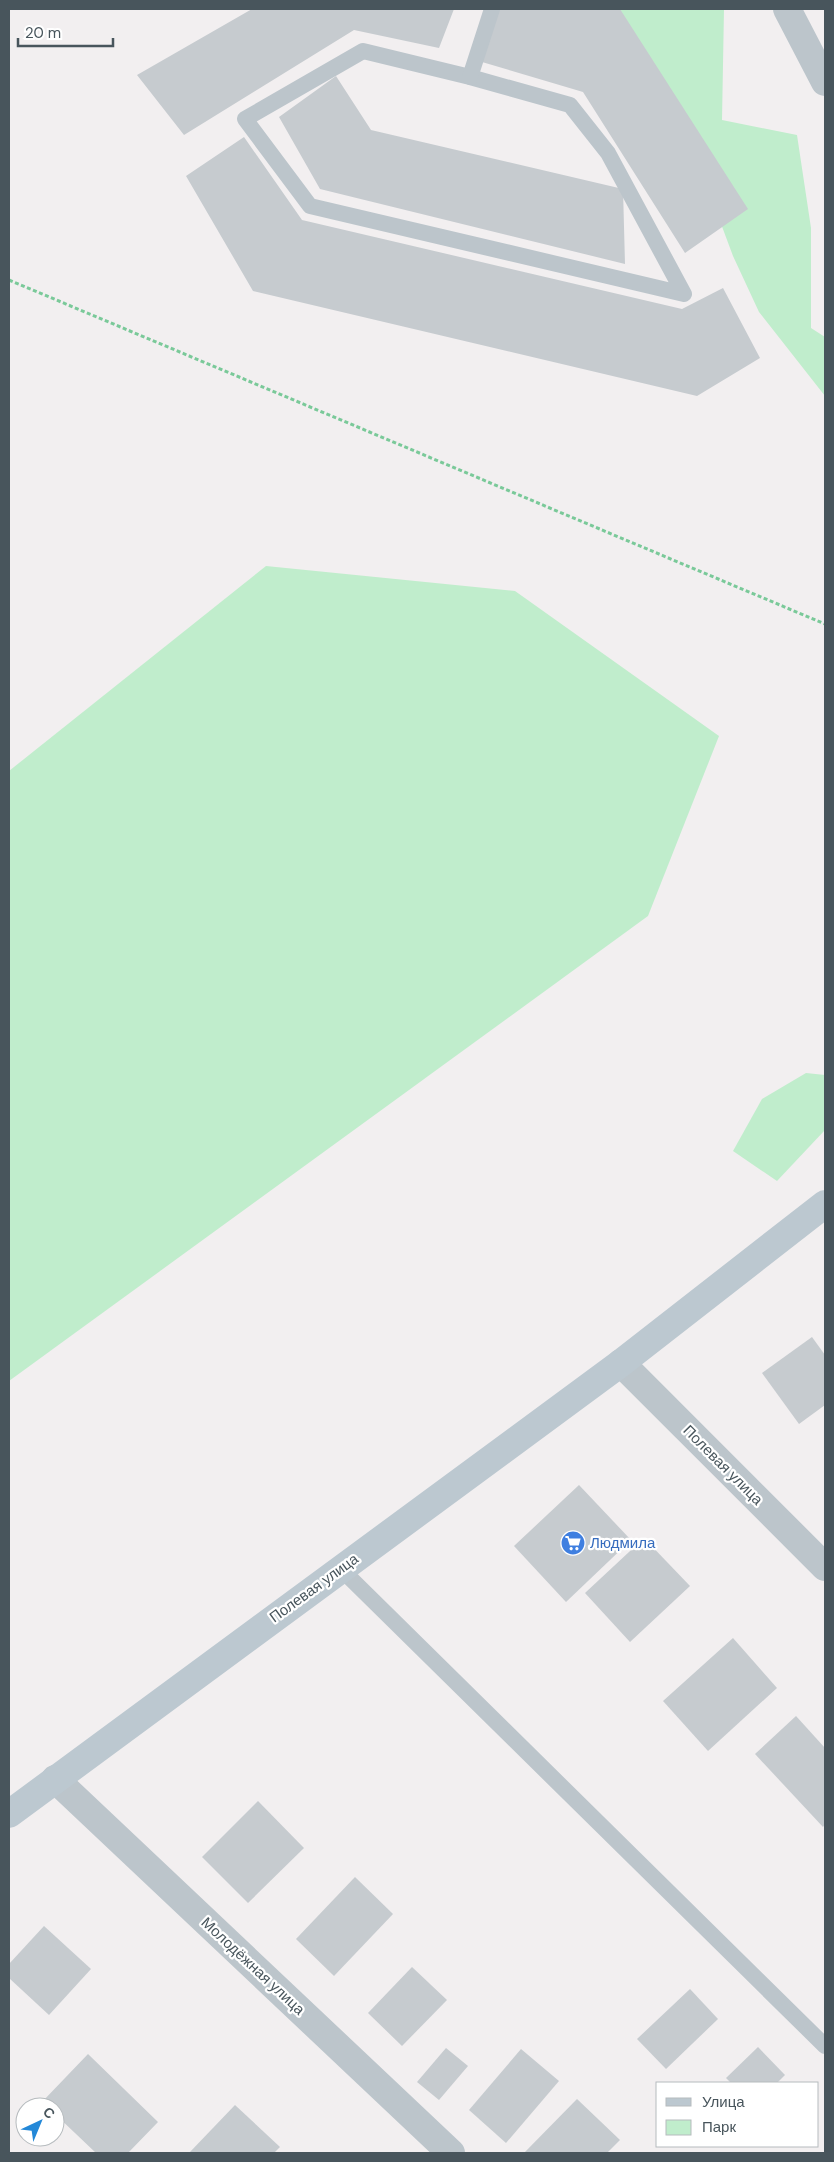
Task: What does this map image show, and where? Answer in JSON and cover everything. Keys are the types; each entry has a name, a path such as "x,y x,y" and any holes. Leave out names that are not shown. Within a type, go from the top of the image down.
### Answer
{"street":[{"path":"787,9 825,82"},
{"name":"Полевая улица","path":"9,1814 621,1363 825,1204"},
{"name":"Полевая улица","path":"621,1363 825,1567"},
{"name":"Молодёжная улица","path":"55,1779 451,2153"}],"lane":[{"path":"470,77 492,9"},
{"path":"363,51 470,77 570,105 608,153 684,294 310,206 245,119 363,51"},
{"path":"341,1569 825,2046"}],"path":[{"path":"9,280 825,624"}],"green space":[{"path":"613,9 724,9 722,120 797,135 811,228 811,328 825,337 825,396 759,312 733,256 711,197 605,28"},
{"path":"266,566 515,591 719,736 648,916 9,1381 9,771"},
{"path":"806,1073 825,1075 825,1130 777,1181 733,1151 762,1099"}],"building":[{"path":"252,9 454,9 439,48 354,30 184,135 137,75"},
{"path":"498,9 620,9 748,209 685,253 583,92 482,62"},
{"path":"336,76 371,130 623,189 625,264 320,189 279,117"},
{"path":"244,137 302,220 682,309 723,288 760,358 697,396 253,291 186,176"},
{"path":"812,1337 825,1355 825,1405 799,1424 762,1373"},
{"name":"Людмила","path":"579,1485 631,1540 566,1602 514,1546"},
{"path":"644,1538 690,1586 630,1642 585,1593"},
{"path":"733,1638 777,1688 708,1751 663,1701"},
{"path":"796,1716 825,1748 825,1824 823,1827 755,1754"},
{"path":"258,1801 304,1848 248,1903 202,1857"},
{"path":"355,1877 393,1914 334,1976 296,1939"},
{"path":"44,1926 91,1969 49,2015 9,1978 9,1964"},
{"path":"412,1967 447,2000 402,2046 368,2013"},
{"path":"690,1989 718,2019 666,2069 637,2039"},
{"path":"758,2047 785,2075 778,2082 730,2082 726,2078"},
{"path":"446,2048 468,2066 439,2100 417,2082"},
{"path":"521,2049 559,2081 506,2143 469,2110"},
{"path":"88,2054 158,2122 128,2153 96,2153 65,2124 65,2097 47,2097"},
{"path":"577,2099 620,2140 607,2153 524,2153"},
{"path":"235,2105 280,2147 274,2153 189,2153"}],"place":[{"name":"Людмила","path":"573,1543"}]}
